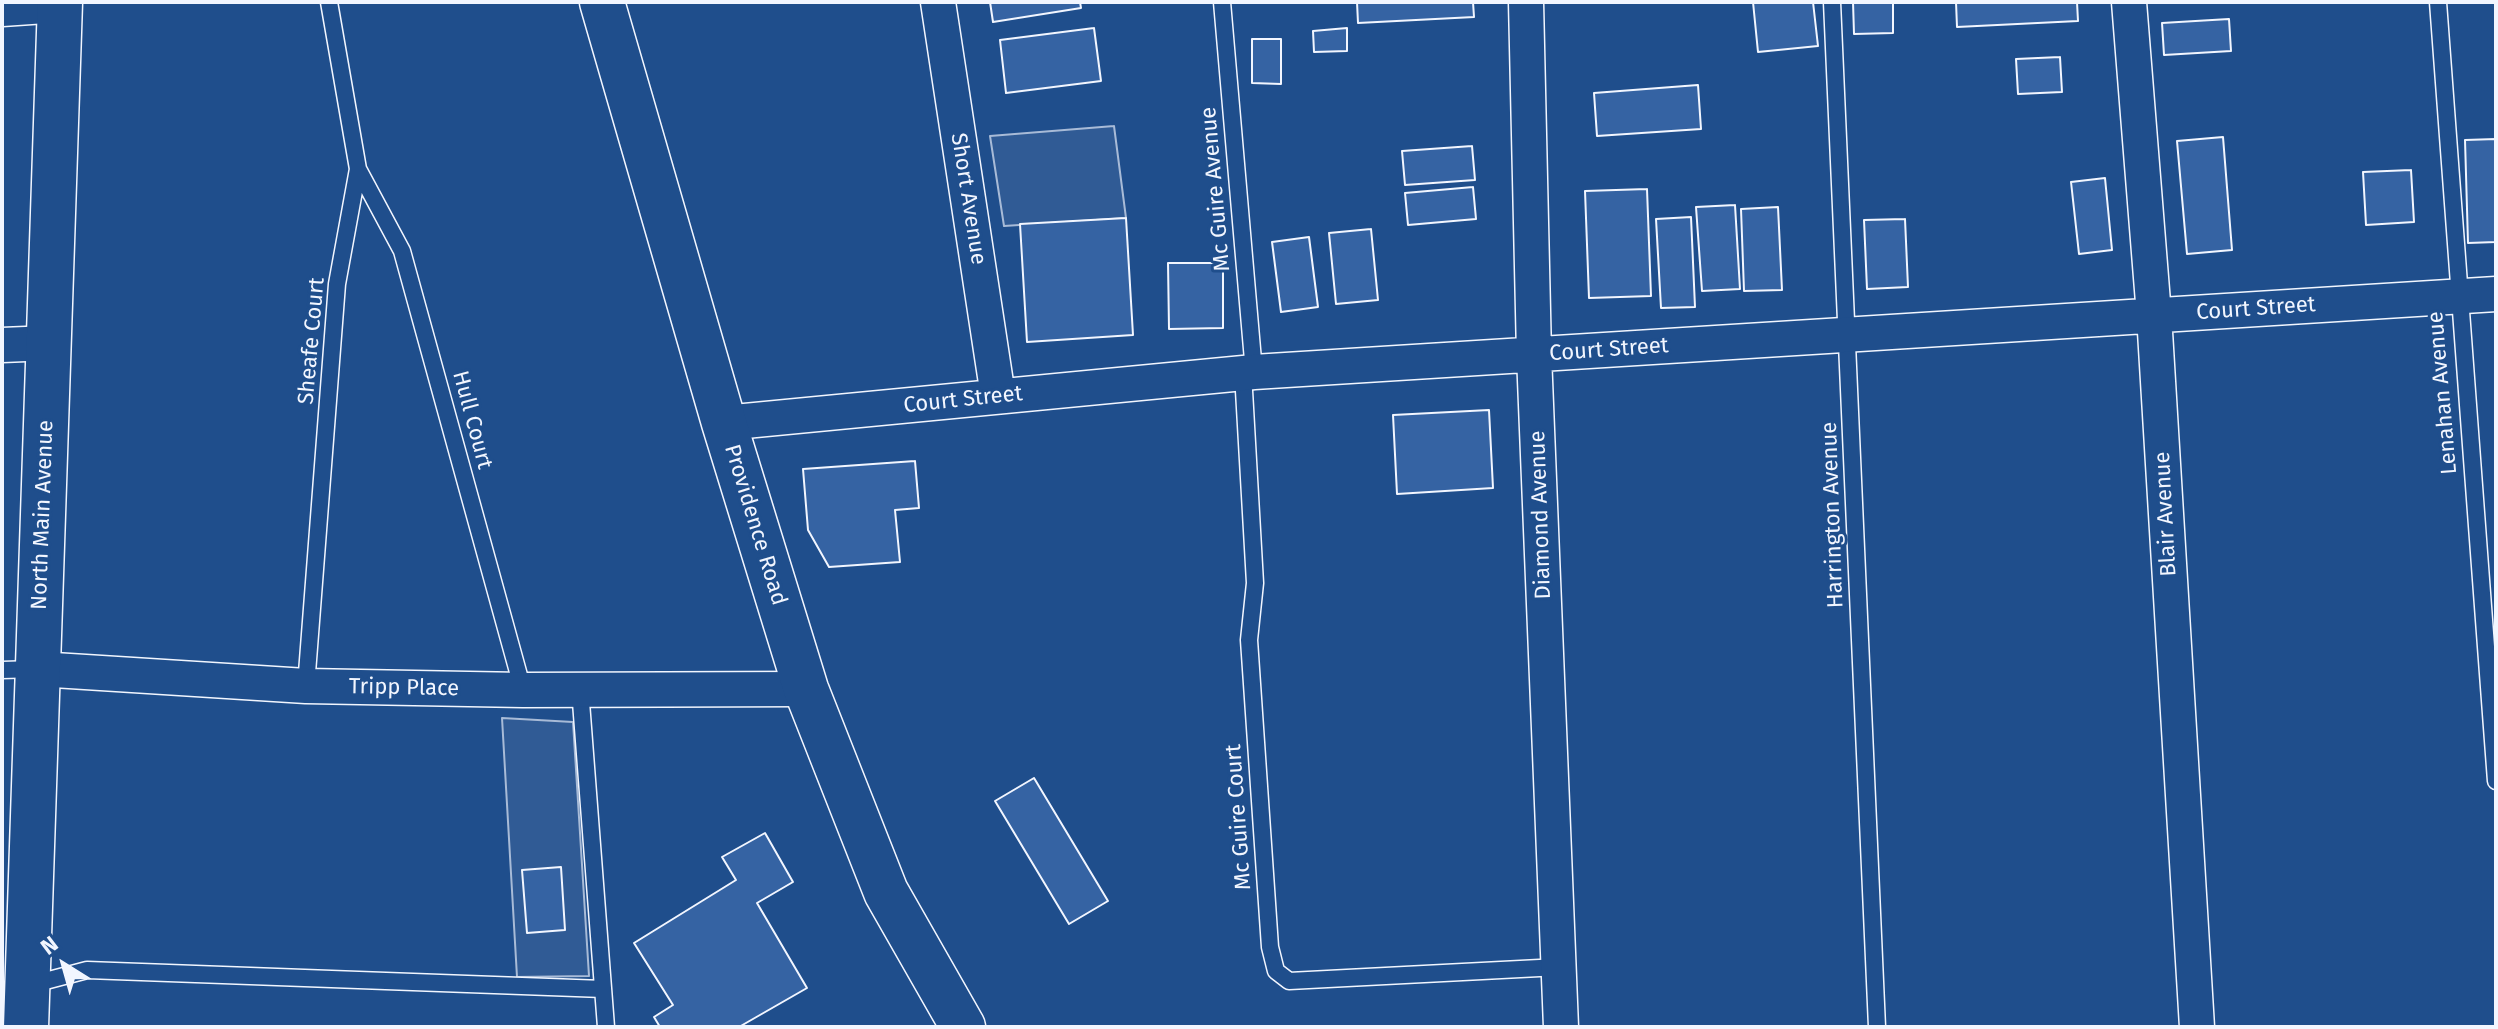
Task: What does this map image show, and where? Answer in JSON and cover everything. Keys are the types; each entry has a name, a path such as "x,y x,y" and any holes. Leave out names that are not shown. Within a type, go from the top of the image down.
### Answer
{"main road":[{"name":"Providence Road","path":"602,2 724,423 806,689 886,892 963,1027"},
{"name":"North Main Avenue","path":"19,1000 20,669 50,343 60,4"}],"street":[{"name":"Short Avenue","path":"938,2 998,396"},
{"name":"Diamond Avenue","path":"1526,2 1534,355 1561,1027"},
{"name":"Blair Avenue","path":"2129,2 2154,315 2197,1027"},
{"path":"2,9 60,4"},
{"name":"Court Street","path":"724,423 1248,372 2496,294"},
{"path":"2,345 50,343"},
{"name":"Tripp Place","path":"20,669 306,686 523,690 806,689"}],"lane":[{"name":"Sheafe Court","path":"306,686 337,284 358,169 329,2"},
{"name":"Mc Guire Avenue","path":"1222,2 1248,372"},
{"name":"Harrington Avenue","path":"1832,2 1877,1027"},
{"name":"Lenahan Avenue","path":"2438,2 2496,781"},
{"name":"Hull Court","path":"358,169 402,251 523,690"},
{"name":"Mc Guire Court","path":"1248,372 1255,583 1249,640 1270,947 1276,971 1289,981 1559,967"},
{"path":"580,689 606,1027"},
{"path":"19,1000 87,970 603,989"}],"shaded area":[{"path":"1114,126 1126,218 1004,226 990,136"},
{"path":"502,718 573,722 589,976 517,977"}],"building":[{"path":"990,2 1080,2 1081,8 993,22"},
{"path":"1357,2 1473,2 1474,17 1358,23"},
{"path":"1753,2 1813,2 1818,46 1758,52"},
{"path":"1853,2 1893,2 1893,33 1854,34"},
{"path":"1956,2 2077,2 2078,21 1957,27"},
{"path":"2229,19 2231,51 2164,55 2162,23"},
{"path":"1094,28 1101,81 1006,93 1000,40"},
{"path":"1347,28 1347,51 1314,52 1313,31"},
{"path":"1252,39 1281,39 1281,84 1252,83"},
{"path":"2060,57 2062,92 2018,94 2016,59"},
{"path":"1698,85 1701,129 1597,136 1594,93"},
{"path":"2223,137 2232,250 2187,254 2177,141"},
{"path":"2496,139 2496,242 2468,243 2465,140"},
{"path":"1472,146 1475,180 1405,185 1402,151"},
{"path":"2411,170 2414,222 2366,225 2363,172"},
{"path":"2105,178 2112,250 2079,254 2071,182"},
{"path":"1473,187 1476,219 1408,225 1405,193"},
{"path":"1647,189 1651,296 1589,298 1585,191"},
{"path":"1735,205 1740,289 1702,291 1696,207"},
{"path":"1778,207 1782,290 1744,291 1741,209"},
{"path":"1691,217 1695,307 1661,308 1656,219"},
{"path":"1126,218 1133,335 1027,342 1020,224"},
{"path":"1905,219 1908,287 1867,289 1864,220"},
{"path":"1371,229 1378,300 1336,304 1329,233"},
{"path":"1309,237 1318,307 1281,312 1272,242"},
{"path":"1168,263 1223,263 1223,328 1169,329"},
{"path":"1489,410 1493,488 1397,494 1393,415"},
{"path":"915,461 919,508 895,510 900,562 829,567 808,530 803,469"},
{"path":"1034,778 1108,901 1069,924 995,801"},
{"path":"765,833 793,882 757,903 807,988 739,1027 660,1027 654,1017 673,1005 634,943 736,880 722,857"},
{"path":"561,867 565,930 527,933 522,870"}]}
